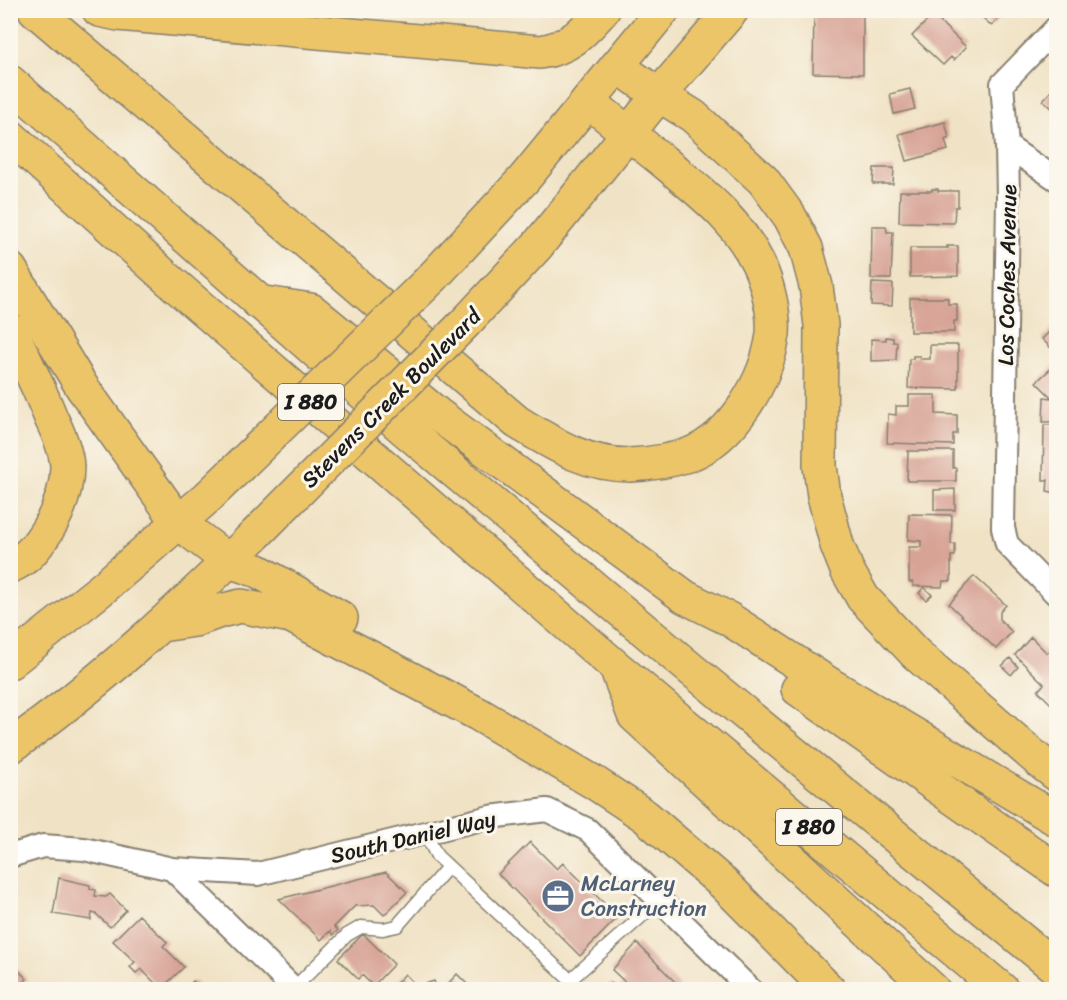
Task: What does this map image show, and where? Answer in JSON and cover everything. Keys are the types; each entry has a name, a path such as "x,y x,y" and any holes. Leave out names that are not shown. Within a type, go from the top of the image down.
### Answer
{"main road":[{"path":"35,10 517,422 570,454 600,462 629,465 660,462 689,454 712,441 736,418 754,391 767,361 773,332 769,294 758,264 740,232 716,205 588,102"},
{"path":"99,10 118,15 540,52 557,50 570,43 603,10"},
{"path":"10,662 103,588 209,496 433,277 493,214 663,10"},
{"name":"Stevens Creek Boulevard","path":"10,747 64,707 161,625 229,561 476,312 537,246 630,134 659,95 732,10"},
{"path":"617,66 693,116 763,180 789,217 806,248 816,286 821,326 820,466 824,496 837,545 862,598 916,654 950,685 1056,774"},
{"name":"I 880","path":"10,82 405,430 692,670 1056,968"},
{"name":"I 880","path":"10,136 168,279 615,666 1002,990"},
{"path":"10,269 82,387 179,522 229,561 258,571 483,698 523,739"},
{"path":"258,302 311,310 437,414 685,597 729,619 834,687 1056,819"},
{"path":"10,330 43,398 61,441 67,466 61,503 51,524 36,548 17,564 10,566"},
{"path":"685,597 717,632 1056,870"},
{"path":"161,625 195,620 241,606 291,616 523,739 645,816 724,884 829,990"},
{"path":"615,666 634,715 933,990"},
{"path":"950,685 1056,753"}],"street":[{"name":"Los Coches Avenue","path":"1056,27 1002,84 1008,198 1003,528 1006,544 1056,594"},
{"path":"1007,147 1056,179"},
{"name":"South Daniel Way","path":"10,856 43,846 74,849 172,869 258,874 490,817 547,810 588,830 752,990"},
{"path":"172,869 294,989"}],"lane":[{"path":"425,833 437,856 570,980 660,900"},
{"path":"294,989 347,935 361,927 383,930 397,926 448,867"}],"building":[{"path":"814,10 863,10 863,74 813,73"},
{"path":"974,10 1003,10 992,26"},
{"path":"933,15 966,47 954,60 951,57 943,65 912,36"},
{"path":"1056,86 1056,110 1055,111 1043,100"},
{"path":"910,89 915,109 894,114 890,94"},
{"path":"945,122 949,138 945,140 948,150 907,161 899,134"},
{"path":"874,168 894,168 893,184 873,184"},
{"path":"932,189 958,191 958,207 955,207 954,223 899,222 900,191 932,191"},
{"path":"872,226 886,226 887,232 893,232 891,279 871,279"},
{"path":"947,246 958,246 958,276 910,277 910,248 948,248"},
{"path":"872,283 893,284 892,306 871,305"},
{"path":"910,298 948,298 948,304 957,304 957,321 954,321 954,332 910,332"},
{"path":"1056,325 1056,353 1042,339"},
{"path":"886,337 893,338 893,342 897,342 896,360 871,361 871,339 886,340"},
{"path":"930,345 958,345 958,389 908,388 909,359 913,359 913,356 920,356 920,359 930,359"},
{"path":"1056,364 1056,395 1054,398 1056,398 1056,422 1043,422 1044,397 1052,398 1036,382"},
{"path":"909,395 936,395 936,414 957,415 957,434 953,434 953,445 887,443 888,414 896,415 896,406 909,406"},
{"path":"1044,425 1056,425 1056,493 1047,491 1048,480 1043,480"},
{"path":"908,451 953,451 956,481 907,481"},
{"path":"955,489 955,510 934,510 934,490"},
{"path":"909,514 952,515 951,544 955,544 955,556 951,556 951,581 943,581 942,587 913,586 913,582 909,582 909,547 921,547 921,541 908,540"},
{"path":"974,576 1006,605 1000,612 1000,620 1012,632 996,649 949,604"},
{"path":"924,587 932,595 926,600 919,593"},
{"path":"1031,637 1047,653 1051,650 1056,655 1056,700 1052,705 1038,691 1044,684 1015,655"},
{"path":"1010,658 1018,667 1011,675 1002,666"},
{"name":"McLarney Construction","path":"530,842 557,869 563,863 618,917 580,956 498,874"},
{"path":"386,872 407,892 384,915 374,905 355,906 334,927 338,930 333,935 330,931 321,940 279,899"},
{"path":"59,878 90,885 90,889 96,890 95,896 106,897 110,894 126,910 110,927 92,913 91,920 53,914"},
{"path":"139,915 167,942 163,946 184,967 161,989 141,969 136,973 130,967 135,962 113,941"},
{"path":"363,934 394,964 373,986 362,975 358,979 338,959"},
{"path":"637,943 679,986 676,990 617,990 625,982 612,970"},
{"path":"10,962 27,979 20,986 23,990 10,990"},
{"path":"405,974 420,990 390,990"},
{"path":"457,974 473,990 449,990 446,986"},
{"path":"193,981 202,990 184,990"},
{"path":"434,981 438,990 427,990 425,984"},
{"path":"611,983 616,987 614,990 607,987"}],"place":[{"name":"McLarney Construction","path":"558,896"}]}
